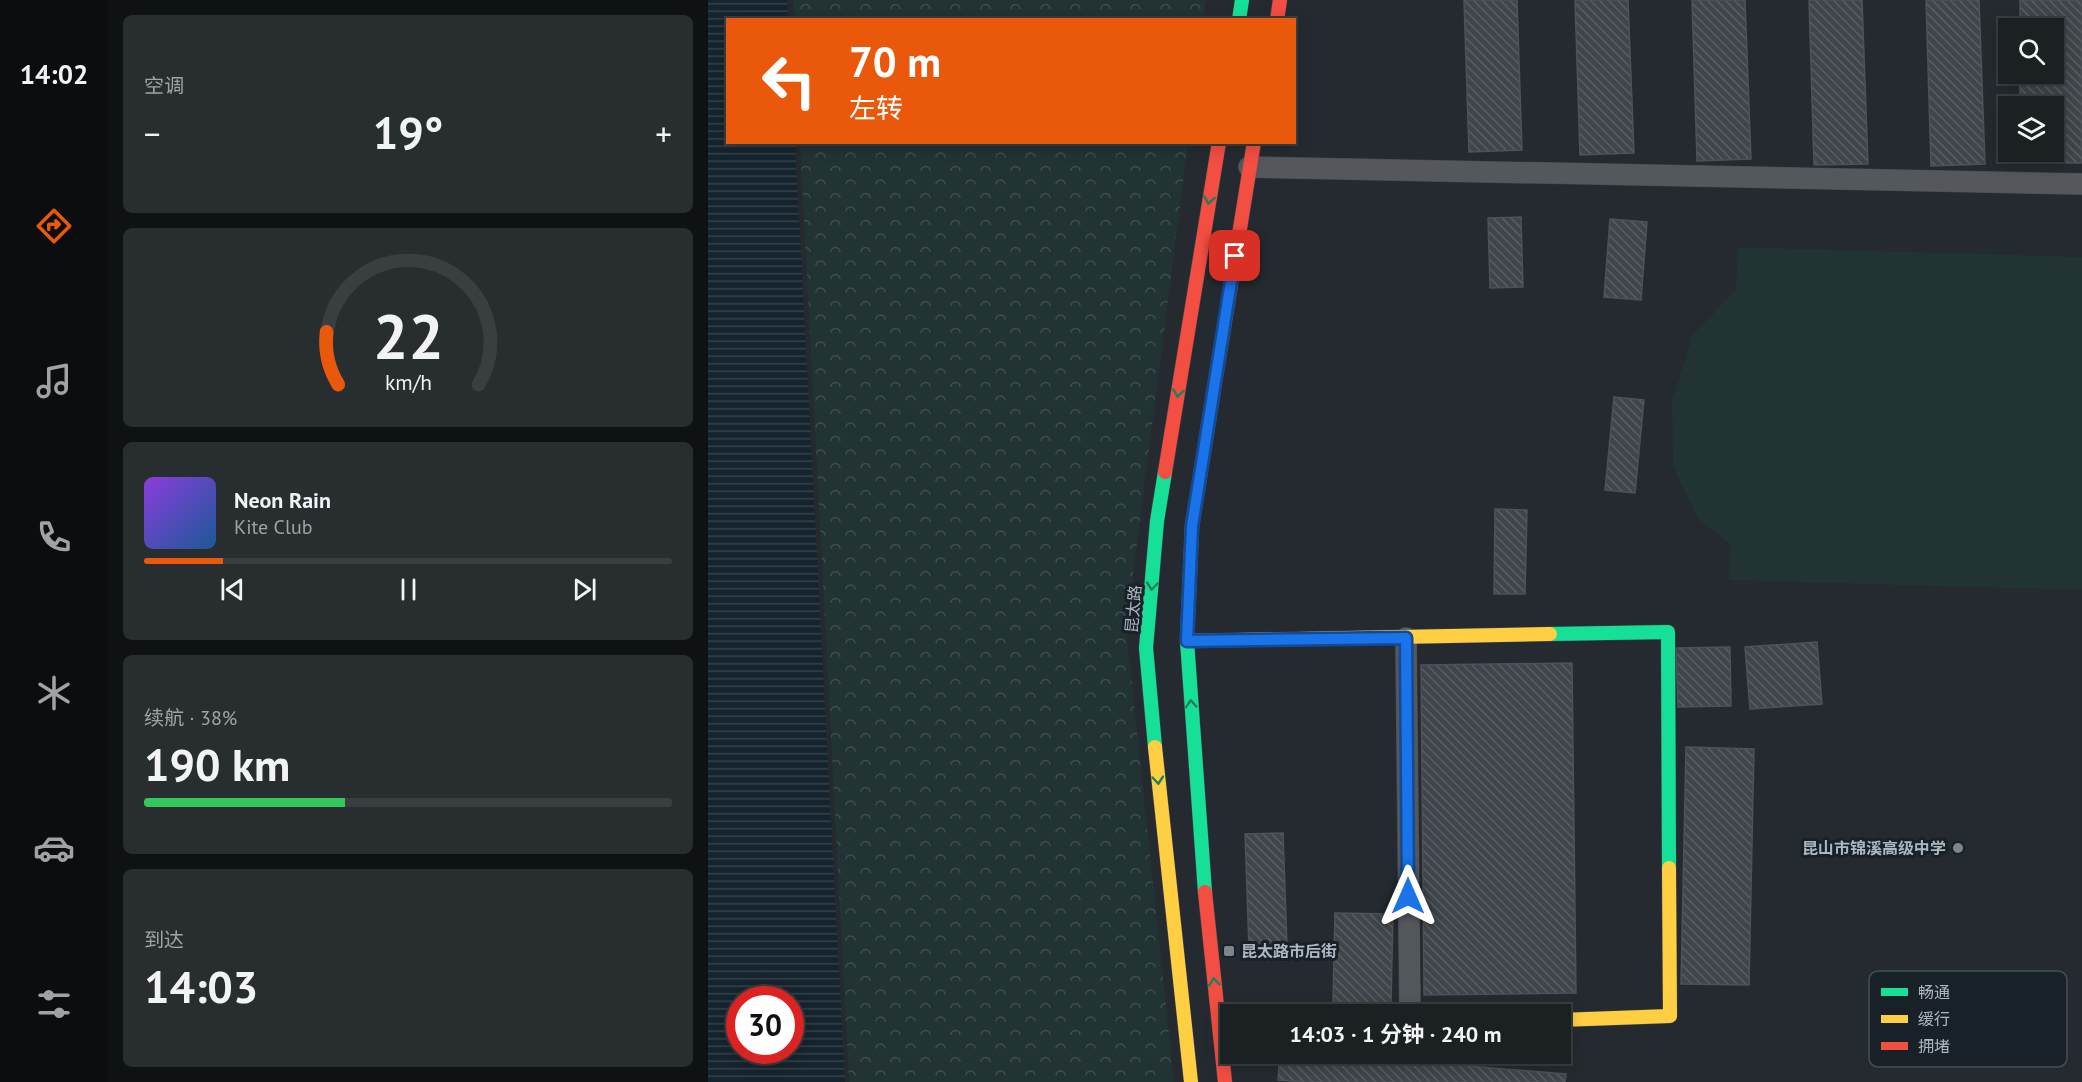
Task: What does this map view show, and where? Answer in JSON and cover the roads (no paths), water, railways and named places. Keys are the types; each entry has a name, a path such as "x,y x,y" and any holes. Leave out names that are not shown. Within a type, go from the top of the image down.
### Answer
{"main road":[{"path":"1239,18 1242,0"},
{"path":"1276,18 1280,0"},
{"name":"昆太路","path":"1191,1082 1164,848 1146,648 1157,520 1219,144"},
{"path":"1225,1082 1200,850 1187,641 1192,526 1254,144"},
{"path":"1187,641 1668,632 1670,1016 1571,1020"}],"street":[{"path":"1249,167 2082,184"},
{"path":"1406,638 1410,1004"}],"water":[{"path":"708,0 787,0 788,18 726,18 726,144 795,144 845,1082 708,1082"}],"place":[{"name":"昆山市锦溪高级中学","path":"1958,848"},
{"name":"昆太路市后街","path":"1229,951"}]}
